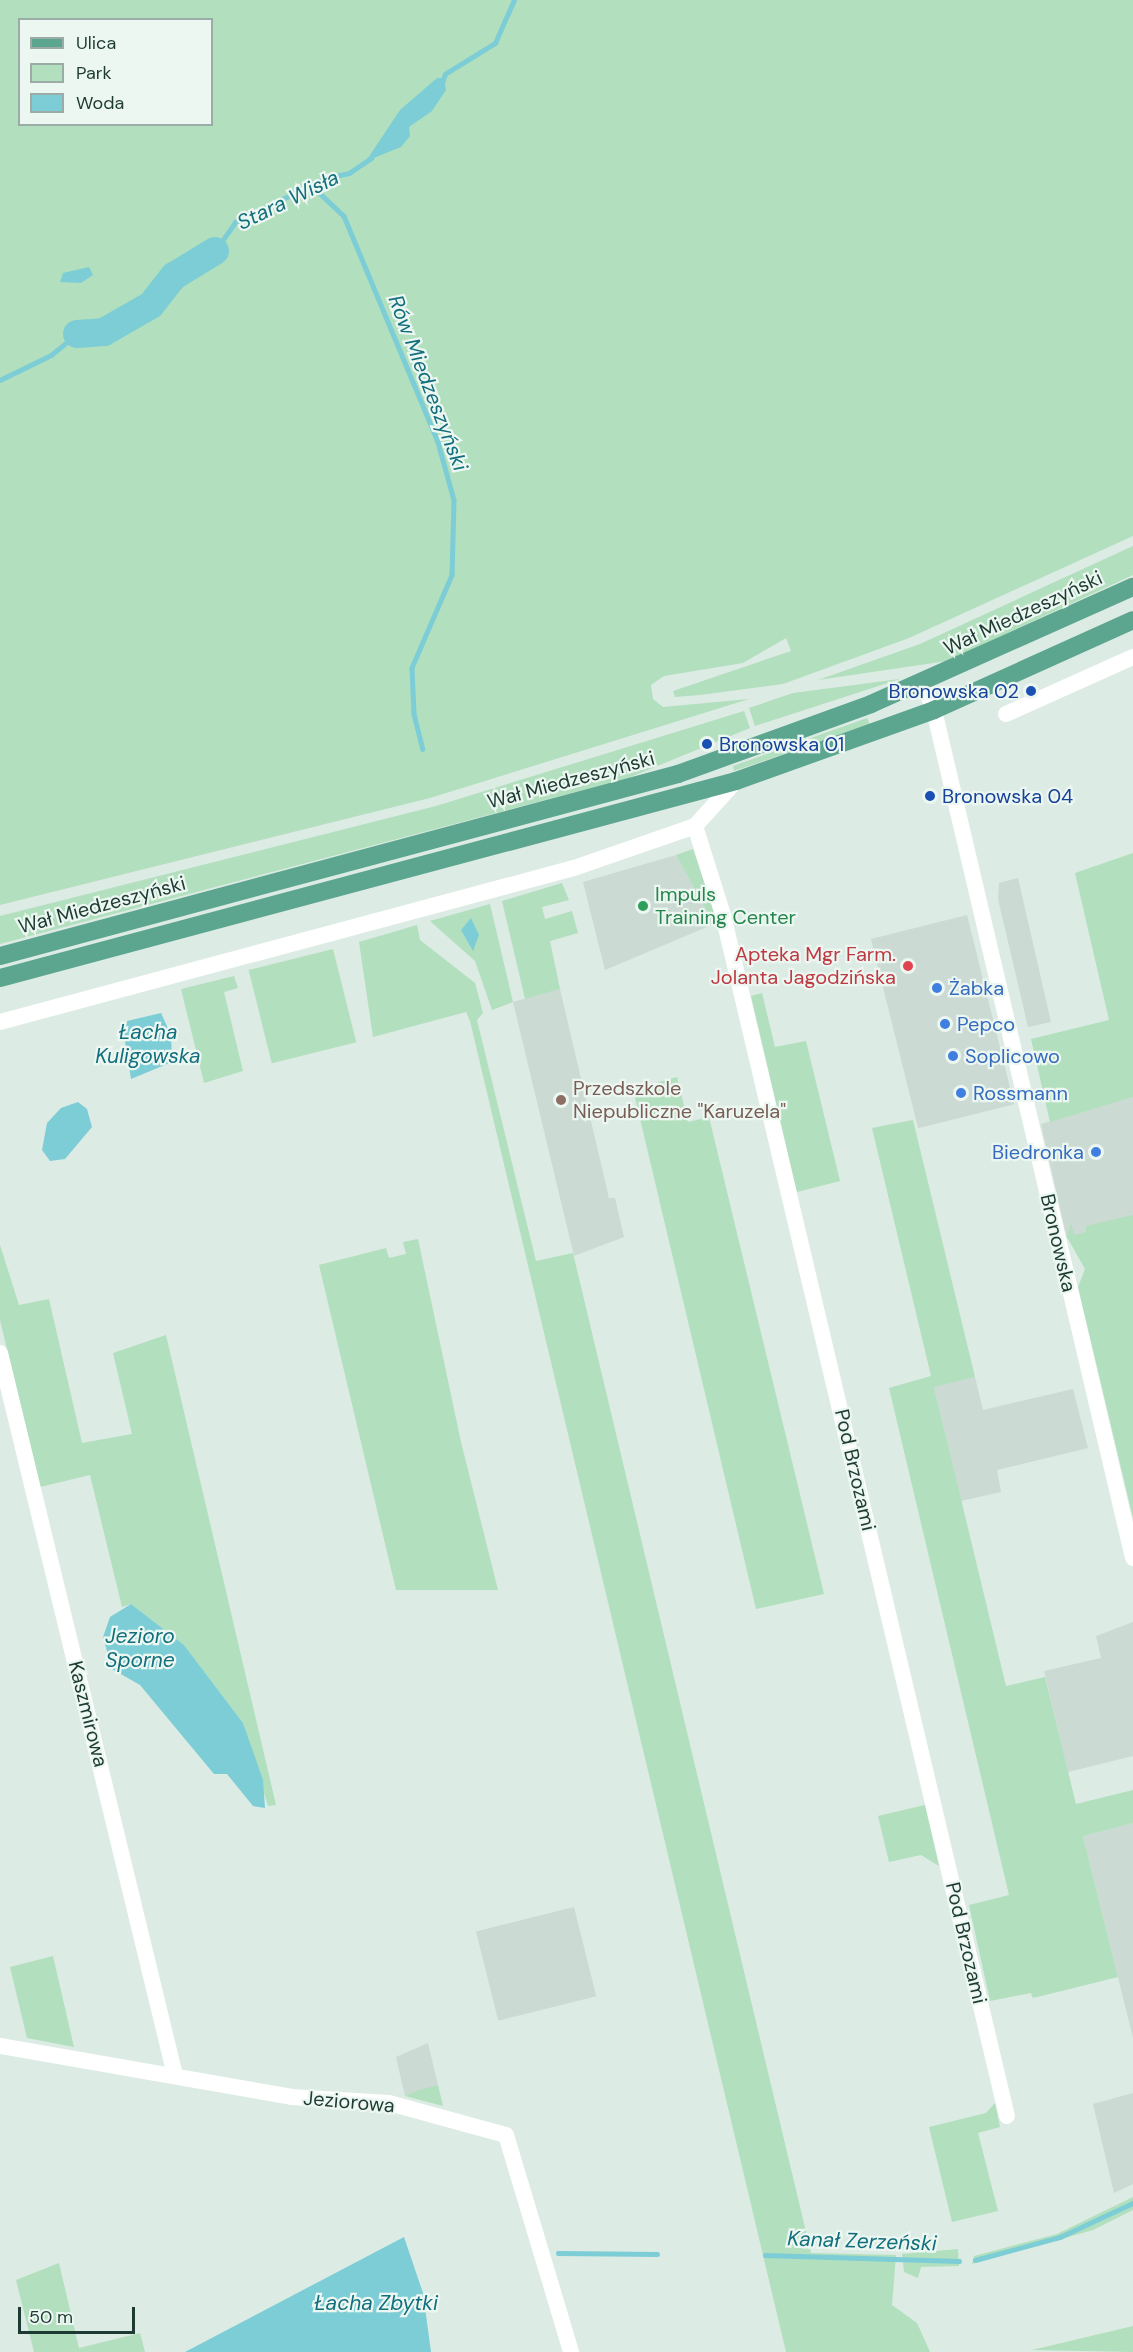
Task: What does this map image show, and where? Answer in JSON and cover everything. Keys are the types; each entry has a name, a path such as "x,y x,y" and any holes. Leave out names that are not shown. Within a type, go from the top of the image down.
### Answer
{"main road":[{"name":"Wał Miedzeszyński","path":"0,956 678,774 923,683 1133,587"},
{"path":"0,978 736,781 934,710 1133,620"}],"street":[{"path":"1006,714 1133,657"},
{"name":"Bronowska","path":"923,683 934,710 1133,1558"},
{"path":"0,1022 574,868 695,826 736,781"},
{"name":"Pod Brzozami","path":"695,826 726,925 1007,2116"},
{"name":"Kaszmirowa","path":"0,1353 175,2075"},
{"name":"Jeziorowa","path":"0,2046 291,2097 389,2103 509,2137 571,2352"}],"shaded area":[{"path":"676,855 714,924 605,970 583,882"},
{"path":"1018,878 1051,1022 1028,1027 998,899 999,883"},
{"path":"967,915 1014,1104 918,1128 871,939"},
{"name":"Przedszkole Niepubliczne \"Karuzela\"","path":"560,989 609,1198 615,1198 624,1237 574,1256 513,1002"},
{"path":"1133,1097 1133,1224 1067,1239 1041,1124"},
{"path":"975,1377 983,1410 1073,1389 1088,1448 997,1470 1001,1492 961,1501 934,1386"},
{"path":"1133,1622 1133,1756 1068,1772 1044,1671 1101,1658 1096,1636"},
{"path":"1133,1823 1133,2038 1083,1836"},
{"path":"574,1907 596,1996 498,2021 476,1931"},
{"path":"428,2043 438,2085 405,2096 396,2057"},
{"path":"1133,2093 1133,2184 1114,2193 1093,2104"}],"green space":[{"path":"0,0 1133,0 1133,536 909,638 783,684 675,697 673,691 791,651 786,638 743,663 664,676 651,685 653,699 663,707 749,699 430,798 0,905"},
{"path":"1133,546 1133,575 947,661 818,680 920,644"},
{"path":"900,679 755,726 749,708 793,693"},
{"path":"744,711 750,728 628,778 0,944 0,916 436,806"},
{"path":"867,718 870,725 734,771 733,766"},
{"path":"693,849 718,923 714,924 676,855"},
{"path":"1133,853 1133,1097 1050,1122 1031,1039 1109,1020 1075,873"},
{"path":"562,883 569,900 542,907 545,919 572,911 578,933 550,941 560,989 525,999 502,901"},
{"path":"490,904 513,1002 492,1010 475,961 430,921"},
{"path":"417,925 420,940 475,983 483,1013 477,1020 536,1261 573,1253 811,2253 896,2255 892,2305 917,2323 930,2352 786,2352 470,1021 466,1012 373,1037 359,942"},
{"path":"333,949 356,1042 272,1063 249,970"},
{"path":"234,976 238,988 224,992 243,1071 204,1083 181,989"},
{"path":"762,993 775,1047 806,1041 840,1181 797,1192 751,996"},
{"path":"677,1077 688,1122 709,1117 824,1594 756,1609 633,1089"},
{"path":"913,1120 975,1377 934,1387 1006,1686 1045,1677 1076,1804 1133,1790 1133,1823 1083,1836 1118,1977 1033,1998 1031,1993 990,2001 969,1905 1009,1895 889,1388 931,1376 872,1128"},
{"path":"1133,1215 1133,1518 1078,1287 1085,1269 1067,1237 1071,1223 1074,1235 1086,1232 1086,1226"},
{"path":"418,1239 461,1442 498,1590 396,1590 319,1265 386,1248 389,1258 406,1254 403,1242"},
{"path":"0,1245 19,1305 49,1299 82,1443 132,1434 113,1353 166,1335 276,1805 268,1806 243,1723 184,1645 131,1604 122,1607 90,1475 40,1487 0,1320"},
{"path":"925,1805 939,1866 921,1855 889,1862 878,1816"},
{"path":"53,1956 74,2047 27,2038 10,1967"},
{"path":"438,2085 443,2106 405,2096 416,2091"},
{"path":"995,2103 1000,2127 978,2133 998,2211 952,2222 929,2127 986,2113"},
{"path":"1133,2197 1133,2210 1093,2230 972,2264 974,2256 1057,2234"},
{"path":"958,2249 959,2266 921,2267 918,2278 904,2272 902,2254"},
{"path":"59,2263 79,2348 140,2333 145,2352 34,2352 16,2280"},
{"path":"1133,2326 1133,2352 1032,2350"}],"water":[{"path":"437,78 444,78 446,90 432,111 409,127 410,136 401,147 366,161 400,110"},
{"path":"89,267 93,275 81,283 60,282 63,273"},
{"path":"471,918 479,935 473,951 461,930"},
{"name":"Łacha Kuligowska","path":"161,1013 171,1035 172,1062 131,1079 124,1035 127,1021"},
{"name":"Łacha Kuligowska","path":"78,1102 87,1109 92,1127 65,1159 50,1161 42,1150 47,1123 61,1108"},
{"name":"Jezioro Sporne","path":"131,1604 184,1645 243,1723 263,1780 265,1808 253,1806 227,1774 214,1774 140,1685 112,1669 103,1637 110,1617"},
{"name":"Łacha Zbytki","path":"404,2237 423,2293 431,2352 185,2352"}],"waterway":[{"name":"Stara Wisła","path":"442,83 445,74 495,43 514,0"},
{"name":"Stara Wisła","path":"215,251 235,222 326,178 349,173 371,158"},
{"name":"Rów Miedzeszyński","path":"311,185 344,216 438,442 454,500 452,575 412,668 414,714 423,749"},
{"name":"Stara Wisła","path":"77,334 104,332 151,305 174,276 215,251"},
{"name":"Stara Wisła","path":"0,380 51,355 77,334"},
{"name":"Kanał Zerzeński","path":"975,2260 1060,2237 1133,2203"},
{"name":"Kanał Zerzeński","path":"558,2253 657,2254"},
{"name":"Kanał Zerzeński","path":"765,2255 959,2261"}],"place":[{"name":"Bronowska 02","path":"1031,691"},
{"name":"Bronowska 01","path":"707,744"},
{"name":"Bronowska 04","path":"930,796"},
{"name":"Impuls Training Center","path":"643,906"},
{"name":"Apteka Mgr Farm. Jolanta Jagodzińska","path":"908,966"},
{"name":"Żabka","path":"937,988"},
{"name":"Pepco","path":"945,1024"},
{"name":"Soplicowo","path":"953,1056"},
{"name":"Rossmann","path":"961,1093"},
{"name":"Przedszkole Niepubliczne \"Karuzela\"","path":"561,1100"},
{"name":"Biedronka","path":"1096,1152"}]}
